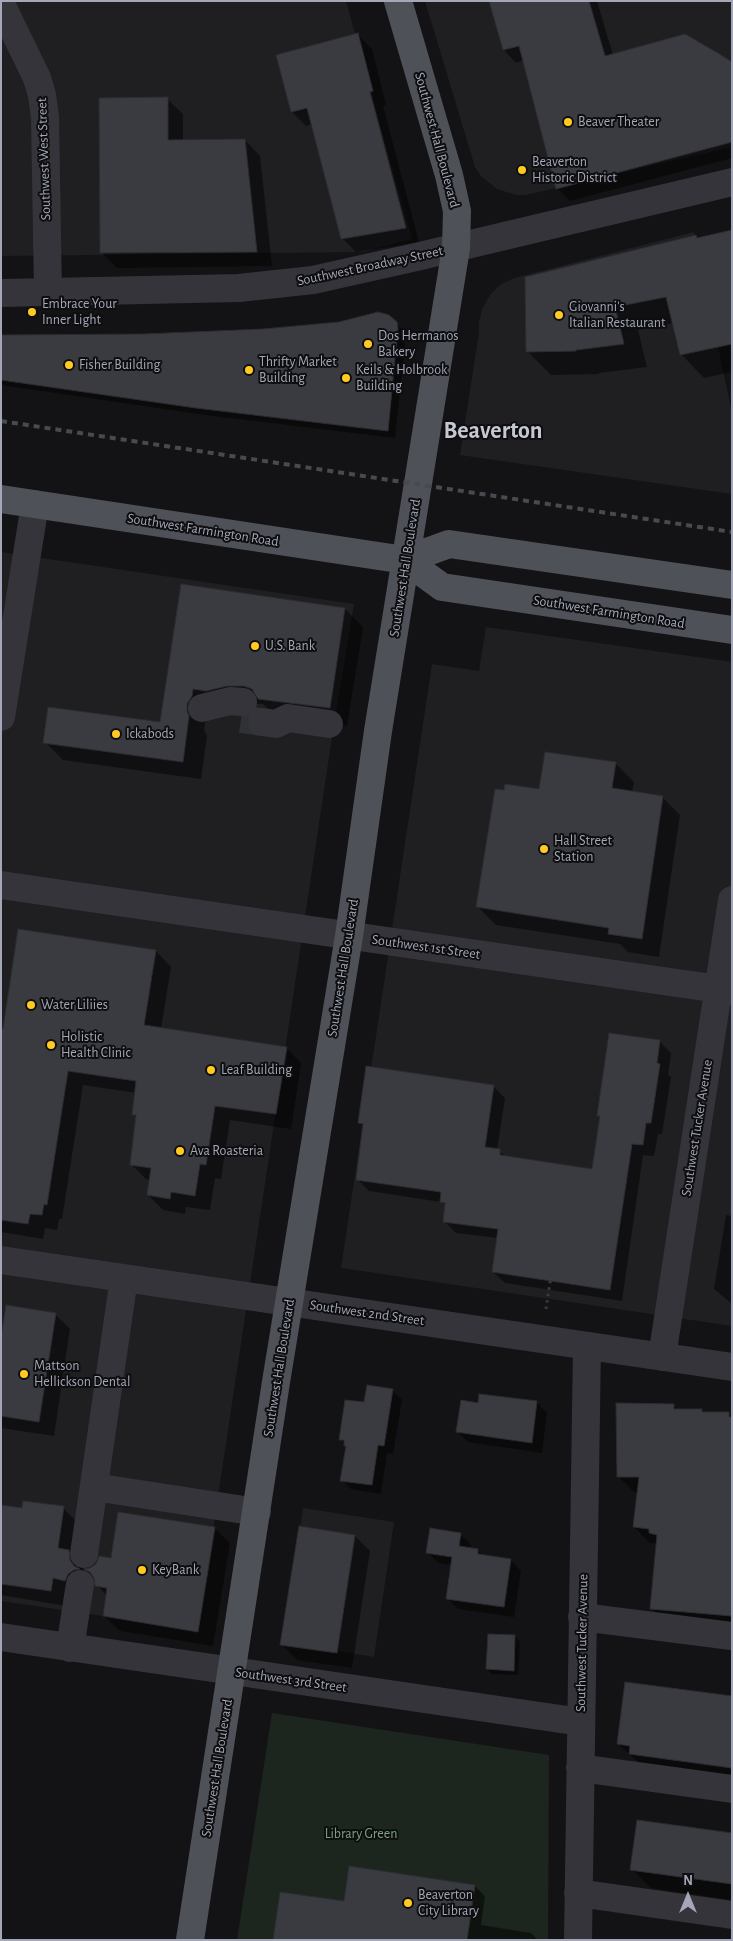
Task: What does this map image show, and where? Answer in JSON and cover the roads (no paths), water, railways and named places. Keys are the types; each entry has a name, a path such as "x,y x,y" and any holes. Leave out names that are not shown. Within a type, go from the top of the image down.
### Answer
{"main road":[{"name":"Southwest Hall Boulevard","path":"190,1940 289,1302 349,936 378,731 456,248 457,210 449,175 398,1"},
{"name":"Southwest Farmington Road","path":"1,499 405,560 442,587 732,630"},
{"name":"Southwest Farmington Road","path":"405,560 449,544 732,585"}],"street":[{"name":"Southwest West Street","path":"1,4 37,78 42,95 45,117 48,292"},
{"name":"Southwest Broadway Street","path":"1,293 239,288 284,284 330,277 732,182"},
{"path":"1,716 35,504"},
{"path":"202,708 230,701 258,713 329,724"},
{"name":"Southwest 1st Street","path":"1,885 725,990"},
{"name":"Southwest Tucker Avenue","path":"662,1357 725,990 732,900"},
{"name":"Southwest 2nd Street","path":"1,1260 732,1367"},
{"path":"84,1554 124,1278"},
{"name":"Southwest Tucker Avenue","path":"578,1940 587,1346"},
{"path":"94,1487 257,1512"},
{"path":"70,1648 80,1584"},
{"path":"582,1617 732,1636"},
{"name":"Southwest 3rd Street","path":"1,1637 581,1722"},
{"path":"580,1768 732,1789"},
{"path":"578,1893 732,1915"}],"tunnel":[{"path":"241,719 262,722"}],"railway":[{"path":"1,421 732,532"}],"place":[{"name":"Beaver Theater","path":"568,122"},
{"name":"Beaverton Historic District","path":"522,170"},
{"name":"Embrace Your Inner Light","path":"32,312"},
{"name":"Giovanni's Italian Restaurant","path":"559,315"},
{"name":"Dos Hermanos Bakery","path":"368,344"},
{"name":"Fisher Building","path":"69,365"},
{"name":"Thrifty Market Building","path":"249,370"},
{"name":"Keils & Holbrook Building","path":"346,378"},
{"name":"U.S. Bank","path":"255,646"},
{"name":"Ickabods","path":"116,734"},
{"name":"Hall Street Station","path":"544,849"},
{"name":"Water Liliies","path":"31,1005"},
{"name":"Holistic Health Clinic","path":"51,1045"},
{"name":"Leaf Building","path":"211,1070"},
{"name":"Ava Roasteria","path":"180,1151"},
{"name":"Mattson Hellickson Dental","path":"24,1374"},
{"name":"KeyBank","path":"142,1570"},
{"name":"Beaverton City Library","path":"408,1903"}],"district":[{"name":"Beaverton","path":"493,431"}],"park label":[{"name":"Library Green","path":"361,1834"}]}
